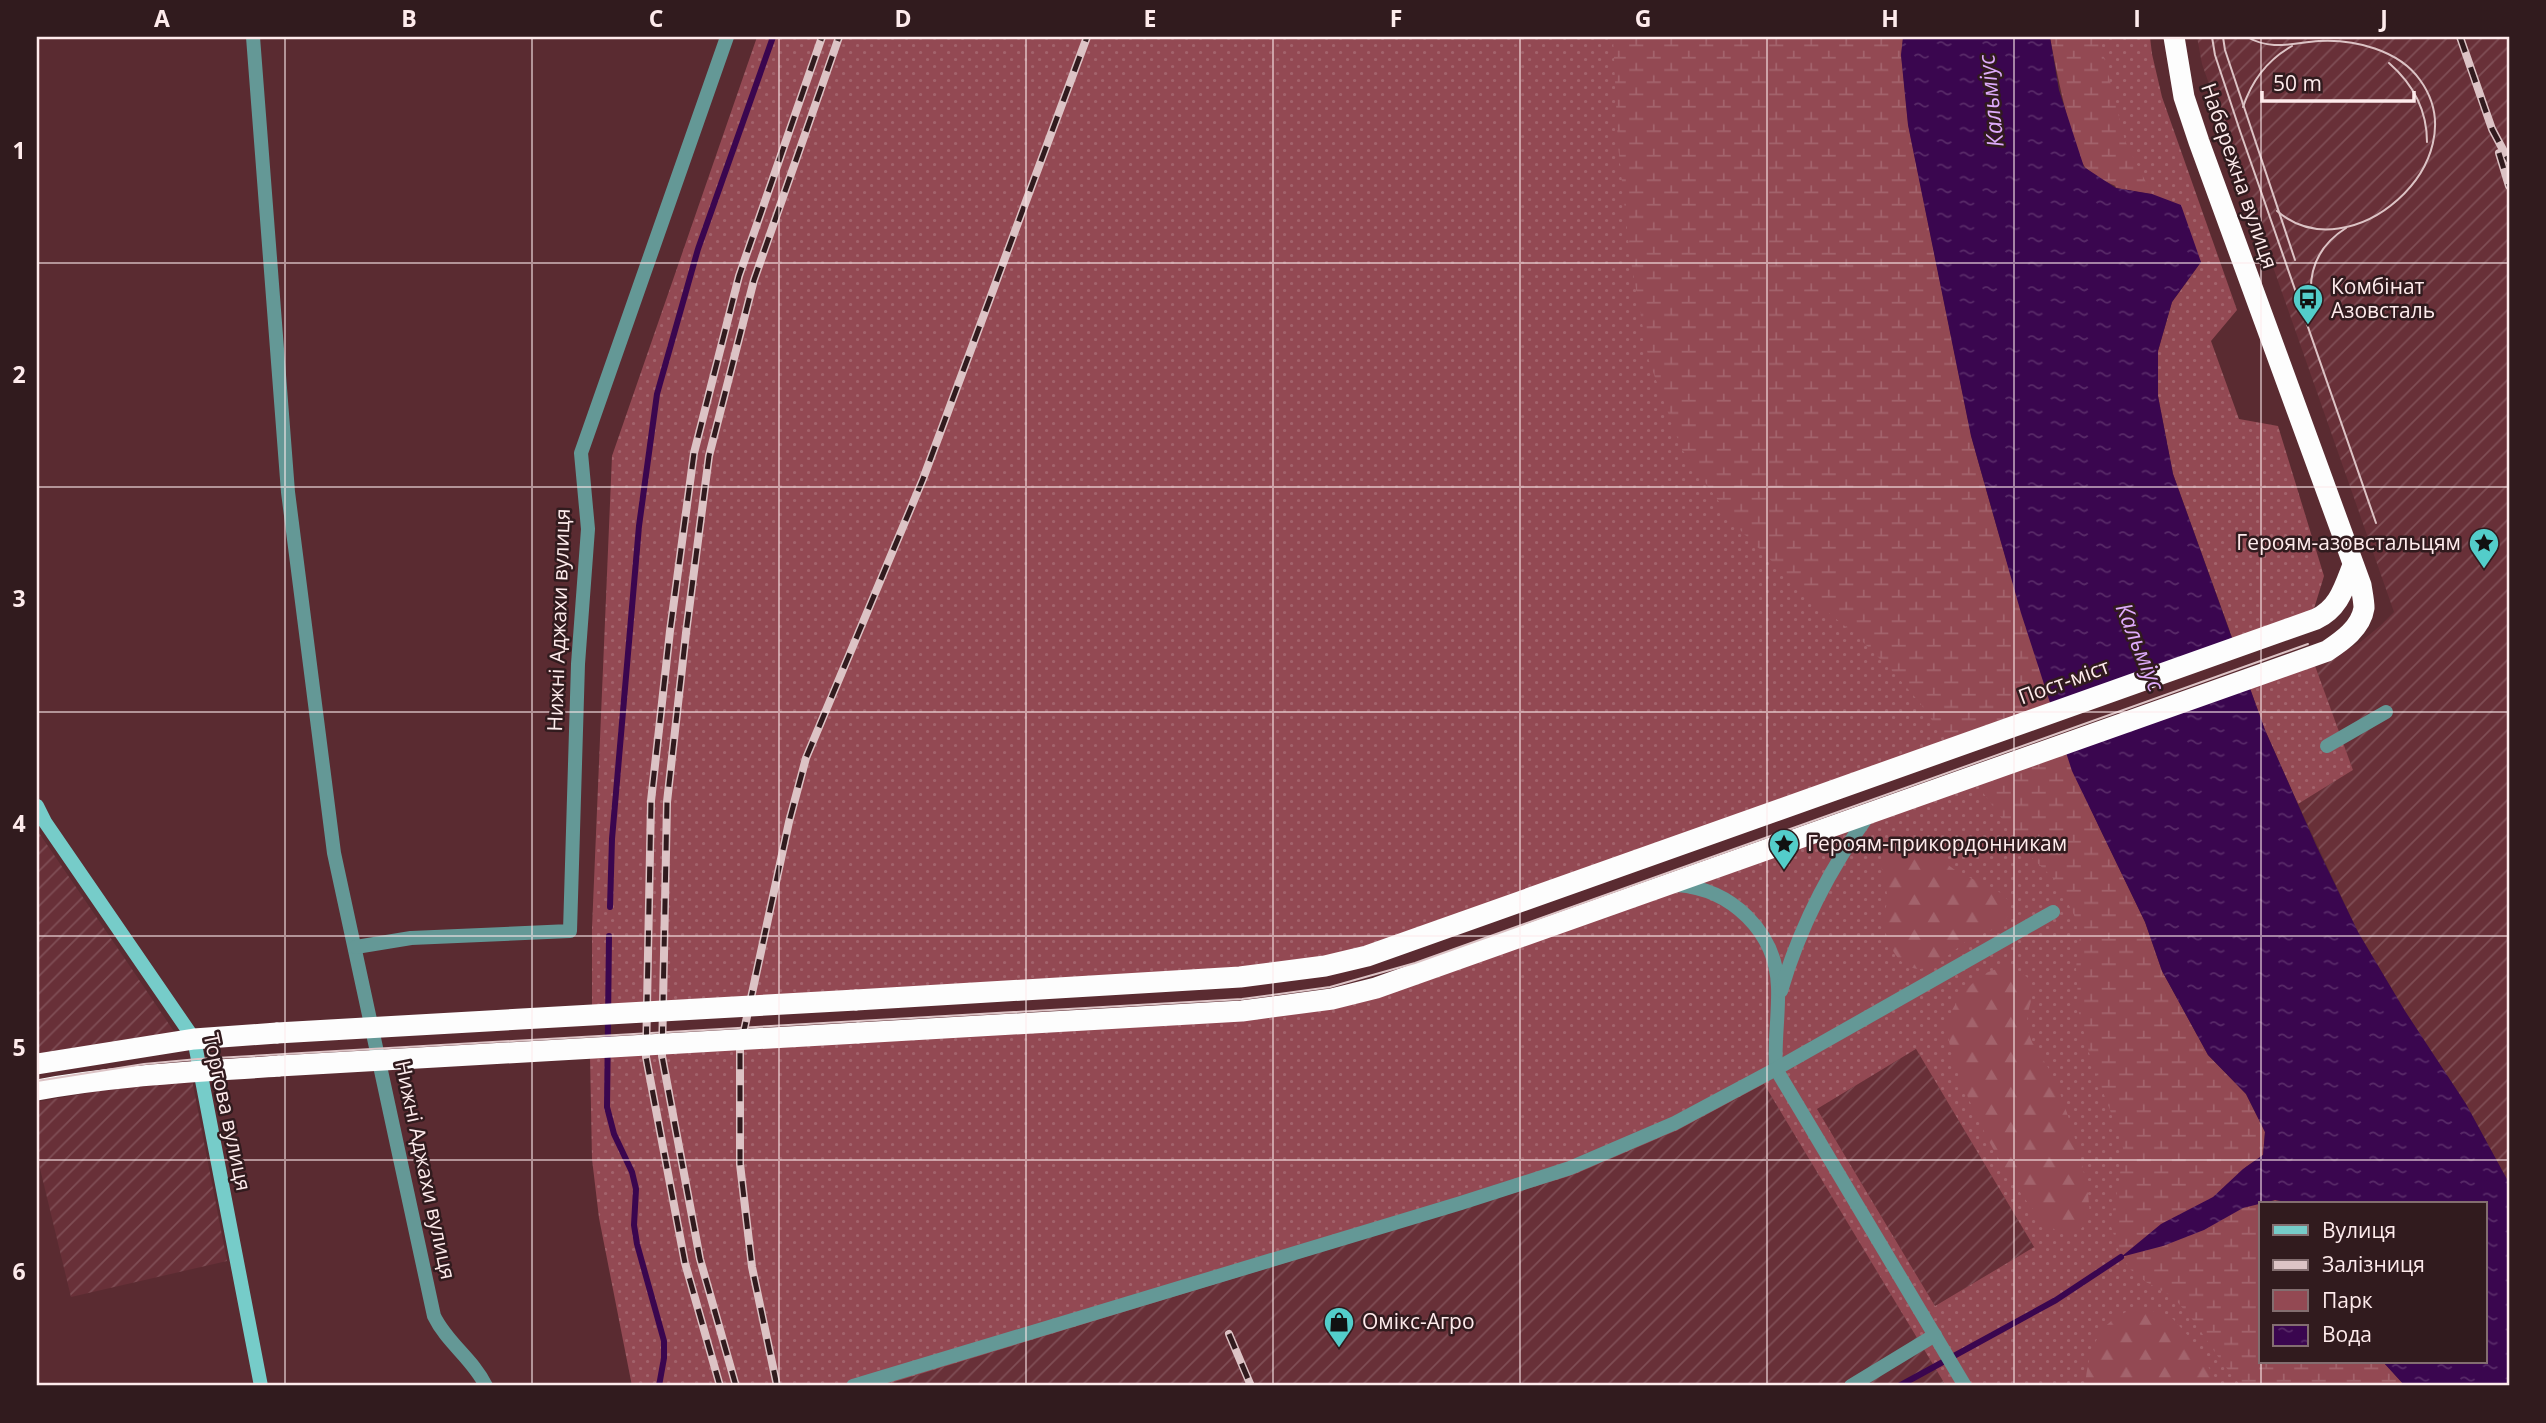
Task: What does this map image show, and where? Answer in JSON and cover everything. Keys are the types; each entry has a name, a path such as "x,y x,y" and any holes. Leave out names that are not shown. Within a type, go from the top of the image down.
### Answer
{"highway":[{"name":"Набережна вулиця","path":"1871,813 2312,656 2346,638 2356,626 2364,609 2361,585 2199,142 2185,97 2174,37"},
{"name":"Пост-міст","path":"37,1064 194,1039 1227,978 1283,974 1325,966 1378,953 2301,624 2333,609 2353,565"},
{"path":"37,1090 78,1082 279,1066 1229,1012 1298,1005 1376,988 1871,813"}],"main road":[{"name":"Торгова вулиця","path":"37,806 45,822 194,1039 261,1386"}],"street":[{"name":"Нижні Аджахи вулиця","path":"253,37 288,492 334,853 434,1316 449,1341 474,1366 486,1386"},
{"name":"Нижні Аджахи вулиця","path":"356,947 411,938 570,931 578,664 588,529 581,453 727,37"},
{"path":"2327,746 2386,712"},
{"path":"1777,1006 1795,947 1812,909 1836,864 1871,813"},
{"path":"1672,884 1689,886 1720,896 1747,915 1758,928 1773,957 1777,973 1774,1037 1776,1069 1961,1380"},
{"path":"853,1386 1570,1168 1675,1123 2053,912"},
{"path":"1851,1386 1937,1340"}],"shaded area":[{"path":"2197,37 2509,37 2509,1183 2466,1104 2405,1011 2358,932 2298,804 2353,770 2314,663 2358,644 2394,612 2202,64"},
{"path":"37,830 125,959 175,1033 37,1056"},
{"path":"1916,1049 2034,1247 1935,1306 1817,1109"},
{"path":"192,1080 227,1261 71,1297 37,1156 37,1102 149,1082"},
{"path":"1765,1084 1946,1386 881,1386 1573,1175 1678,1130"}],"green space":[{"path":"757,37 1903,37 1901,55 1908,125 1971,436 1986,494 2051,705 1365,949 1282,966 592,1007 592,928 612,456"},
{"path":"1613,37 1903,37 1901,55 1908,125 1971,436 2021,613 2051,705 1947,742 1920,703 1895,674 1857,636 1803,592 1736,526 1681,448 1649,361 1630,256 1618,145"},
{"path":"2050,37 2150,37 2162,97 2237,310 2211,341 2239,419 2278,426 2324,576 2313,612 2233,640 2173,474 2158,396 2158,351 2172,302 2201,262 2152,194 2116,188"},
{"path":"2050,37 2099,37 2125,141 2152,194 2109,183 2087,169 2076,146 2065,107"},
{"path":"2314,663 2353,770 2298,804 2249,686"},
{"path":"2066,751 2260,1202 2259,1364 2385,1364 2405,1386 1946,1386 1764,1084 1678,1130 1573,1175 881,1386 632,1386 599,1218 592,1159 590,1056 1288,1014","holes":["1916,1049 2034,1247 1935,1306 1817,1109"]},
{"path":"2066,751 2072,771 2145,922 2162,971 2208,1055 2246,1094 2265,1132 2263,1155 2243,1169 2213,1197 2161,1224 2123,1257 2163,1246 2204,1230 2243,1208 2259,1204 2259,1364 2385,1364 2405,1386 2241,1386 2173,1297 2146,1282 2131,1270 2121,1257 2110,1223 2123,1148 2092,1064 2079,1013 2076,968 2080,936 2074,915 2057,882 2026,852 1976,783"},
{"path":"1911,835 1955,870 1999,892 2011,904 2001,925 1970,939 1932,966 1919,969 1904,964 1894,952 1884,921 1887,897 1881,864 1882,852 1892,838"},
{"path":"2006,966 2021,973 2033,987 2027,1022 2029,1034 2056,1082 2082,1163 2089,1213 2084,1225 2074,1234 2057,1231 2037,1213 2015,1184 1974,1110 1958,1073 1949,1042 1948,1022 1962,994 1986,973"},
{"path":"2148,1309 2173,1319 2192,1340 2220,1386 2085,1386 2091,1353 2100,1333 2115,1318 2126,1312"}],"water":[{"name":"Кальміус","path":"1903,37 2050,37 2059,90 2084,167 2116,188 2152,194 2181,205 2201,262 2172,302 2158,351 2158,396 2173,474 2265,730 2316,845 2358,932 2405,1011 2466,1104 2509,1183 2509,1386 2405,1386 2385,1364 2486,1364 2486,1202 2259,1202 2204,1230 2163,1246 2121,1257 2161,1224 2213,1197 2243,1169 2263,1155 2265,1132 2246,1094 2208,1055 2162,971 2145,922 2072,771 2021,613 1971,436 1908,125 1901,55"}],"pier":[{"path":"2237,639 2253,685 2063,752 2048,706"}],"waterway":[{"path":"610,907 612,839 639,526 657,394 698,249 773,37"},
{"path":"609,936 607,1107 614,1134 632,1172 636,1189 634,1225 637,1244 664,1341 659,1386"},
{"path":"1899,1386 2056,1300 2121,1257"}],"tram line":[{"path":"2212,37 2215,55 2240,131 2376,523"},
{"path":"2223,37 2295,260"},
{"path":"2247,37 2274,45 2333,41 2375,48 2411,70 2420,80 2434,111 2433,144 2420,174 2398,200 2370,219 2338,228 2307,227 2277,211"},
{"path":"2243,107 2262,72 2292,46"},
{"path":"2389,63 2398,71 2417,99 2427,142"},
{"path":"2313,312 2311,287 2315,264 2326,245 2346,228"},
{"path":"37,1081 144,1064 198,1059 1242,999 1330,987 1415,963 2308,644"}],"railway":[{"path":"720,1386 685,1263 646,1057 651,801 694,453 739,276 822,37"},
{"path":"736,1386 700,1259 662,1056 667,802 709,456 754,280 839,37"},
{"path":"777,1386 752,1267 740,1164 740,1049 789,822 806,758 923,479 1087,37"},
{"path":"2460,37 2492,129 2509,161"},
{"path":"2499,153 2509,186"},
{"path":"1229,1334 1251,1386"}],"place":[{"name":"Комбінат Азовсталь","path":"2308,326"},
{"name":"Героям-азовстальцям","path":"2484,570"},
{"name":"Героям-прикордонникам","path":"1784,871"},
{"name":"Омiкс-Агро","path":"1339,1349"}]}
